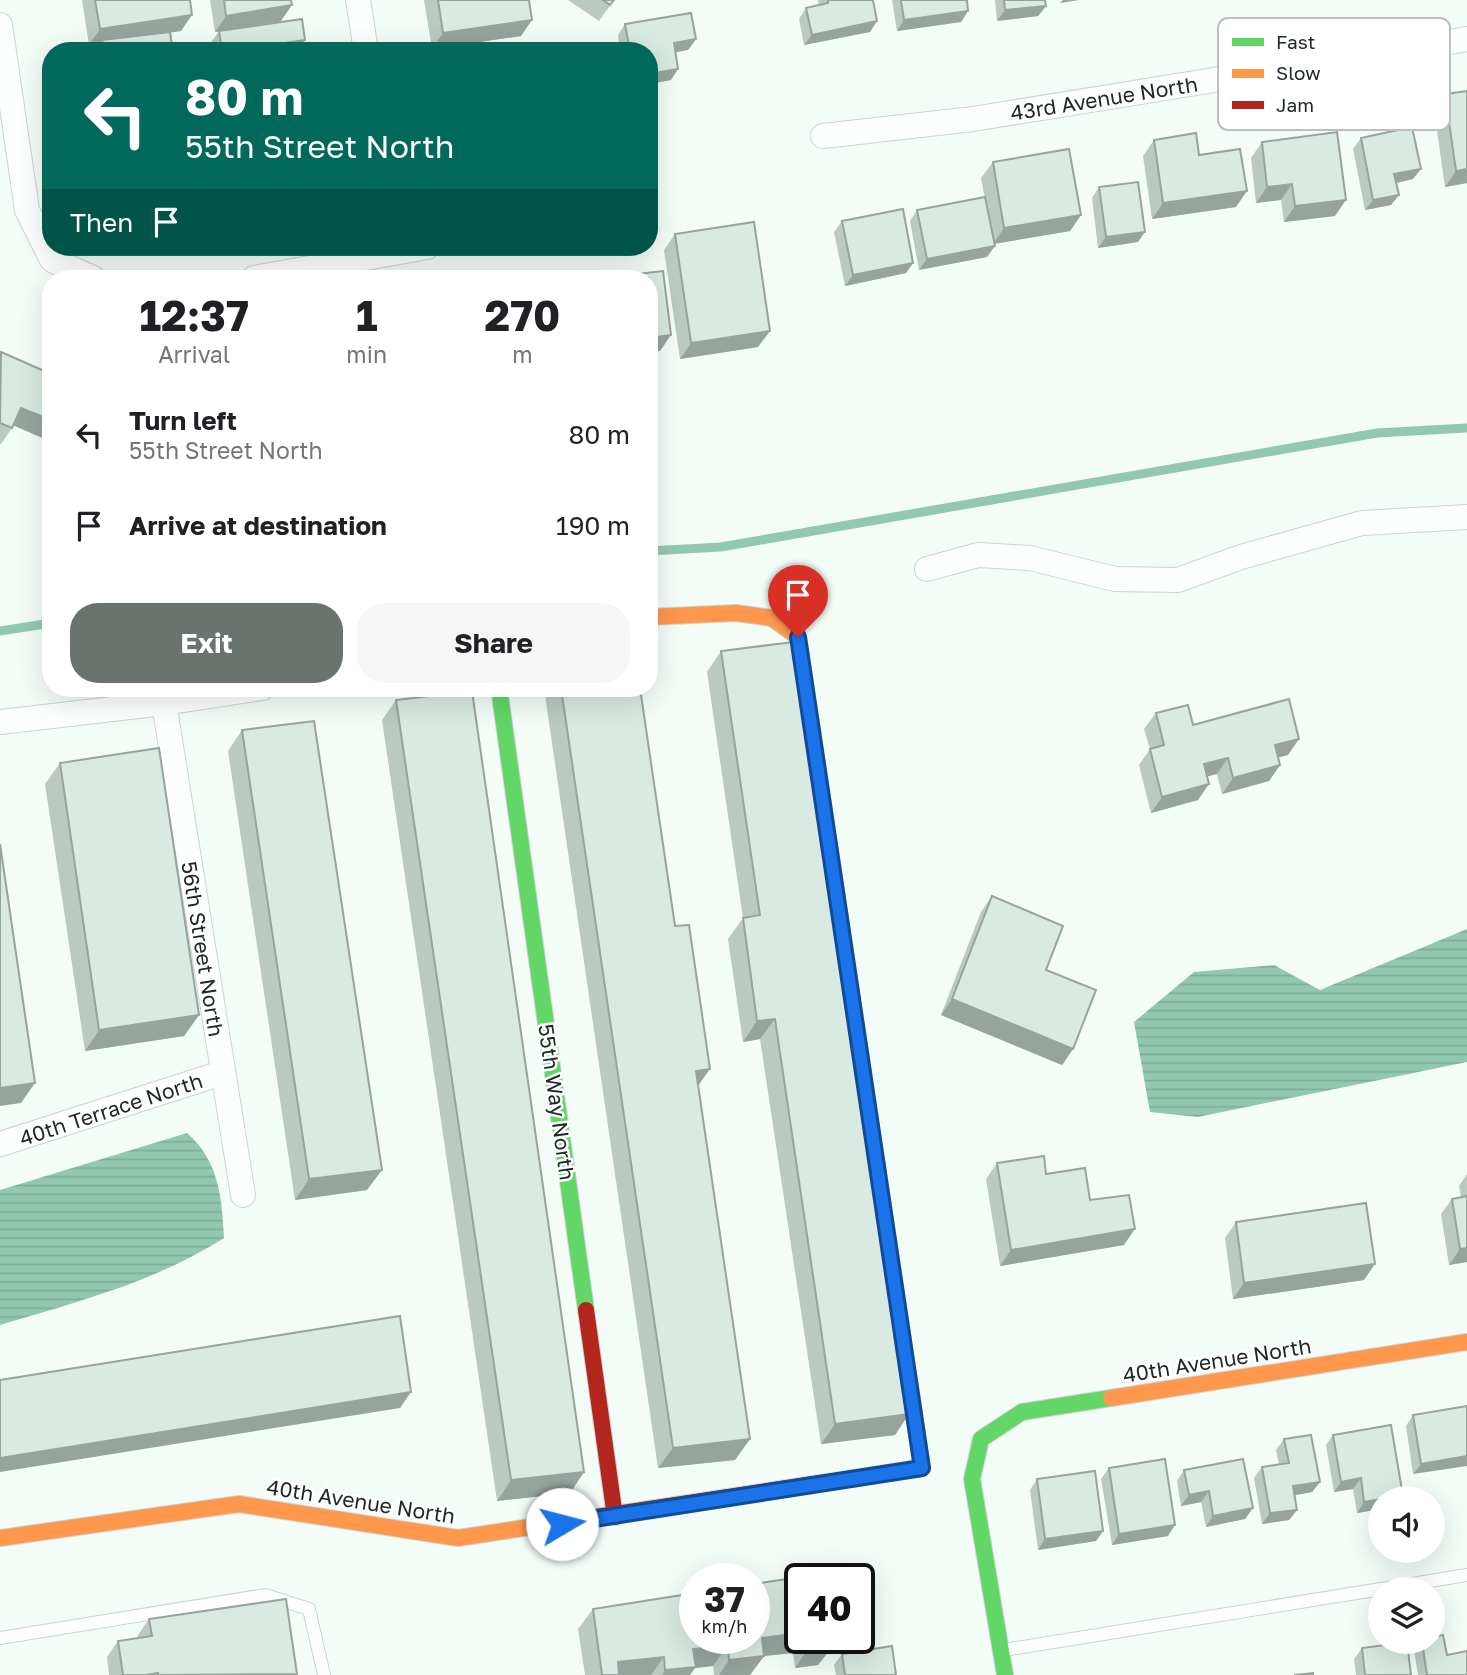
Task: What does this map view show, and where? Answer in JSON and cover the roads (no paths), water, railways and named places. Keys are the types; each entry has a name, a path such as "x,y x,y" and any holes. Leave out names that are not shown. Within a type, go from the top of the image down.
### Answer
{"street":[{"path":"358,0 365,42"},
{"path":"0,24 27,210 42,240"},
{"name":"43rd Avenue North","path":"823,136 973,118 1218,79"},
{"path":"50,256 52,260 75,270"},
{"path":"293,270 362,256"},
{"path":"927,569 978,555 1030,558 1115,579 1178,580 1241,557 1362,523 1467,517"},
{"name":"40th Avenue North","path":"0,1538 239,1504 458,1538 615,1517 922,1468 798,637 772,618 736,613 658,617"},
{"path":"0,722 206,697"},
{"name":"55th Way North","path":"500,697 615,1517"},
{"name":"56th Street North","path":"164,704 243,1195"},
{"name":"40th Terrace North","path":"0,1144 222,1073"},
{"name":"40th Avenue North","path":"1001,1650 972,1479 981,1439 1022,1412 1467,1342"},
{"path":"1001,1650 1005,1675"}],"lane":[{"path":"1445,1579 1467,1575"},
{"path":"1001,1650 1368,1591"},
{"path":"0,1638 265,1595 309,1609 319,1643 324,1675"}],"waterway":[{"path":"658,550 721,547 1377,433 1467,428"},
{"path":"0,631 42,624"}]}
